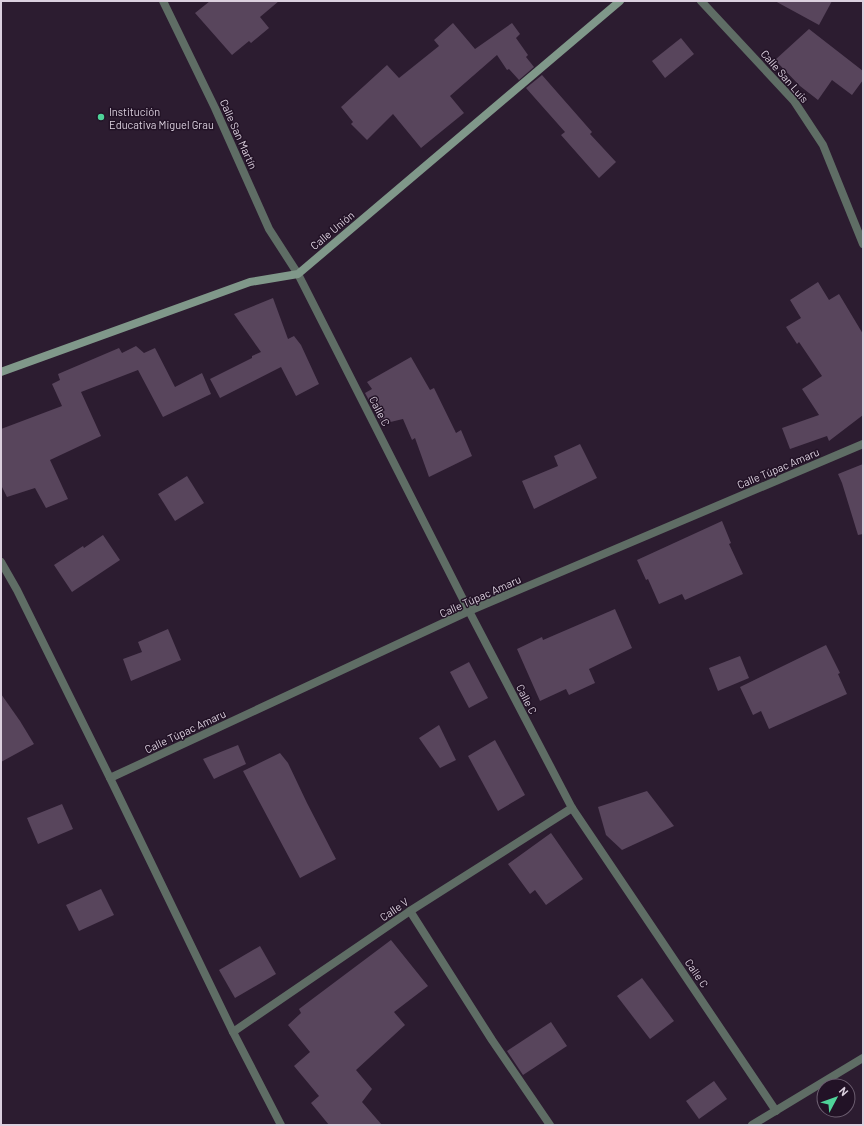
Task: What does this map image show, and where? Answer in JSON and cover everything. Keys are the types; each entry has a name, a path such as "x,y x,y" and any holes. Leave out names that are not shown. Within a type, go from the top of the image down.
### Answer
{"main road":[{"name":"Calle Unión","path":"298,274 620,1"},
{"path":"1,372 250,282 298,274"}],"street":[{"name":"Calle San Martín","path":"163,1 215,108 269,229 298,274"},
{"name":"Calle San Luis","path":"701,1 794,101 822,145 863,244"},
{"name":"Calle C","path":"298,274 572,808 776,1111"},
{"name":"Calle Túpac Amaru","path":"110,778 470,611 863,444"},
{"path":"1,562 21,597 110,778 232,1032 281,1125"},
{"name":"Calle V","path":"232,1032 410,911 572,808"},
{"path":"410,911 492,1040 550,1125"},
{"path":"752,1125 863,1058"}],"building":[{"path":"210,1 279,1 260,17 269,28 251,43 249,41 232,55 195,13"},
{"path":"775,1 832,1 819,25"},
{"path":"453,23 475,49 512,23 520,34 516,38 528,55 526,57 534,67 519,80 509,69 507,70 497,55 450,96 464,113 421,148 393,114 367,140 351,124 353,122 341,107 387,65 399,78 439,46 434,40"},
{"path":"809,29 863,71 863,80 852,95 832,80 818,100 800,86 775,60"},
{"path":"681,38 694,54 665,78 652,61"},
{"path":"542,75 592,132 590,134 616,162 599,178 561,135 565,132 526,88"},
{"path":"818,282 829,300 839,294 863,334 863,415 829,441 827,436 790,449 782,428 819,415 802,389 822,376 799,342 797,344 786,327 801,318 790,300"},
{"path":"273,298 288,339 294,336 301,345 319,384 296,396 281,367 220,398 210,379 261,352 234,314"},
{"path":"136,346 144,353 155,348 175,387 202,373 211,394 163,417 138,370 81,392 101,436 50,460 68,499 46,508 35,488 7,497 1,485 1,429 62,406 52,384 60,380 58,374 119,348 122,353"},
{"path":"411,357 430,390 434,388 456,433 461,430 472,456 429,477 415,438 412,440 403,419 382,424 365,393 372,389 367,382"},
{"path":"580,444 597,478 534,509 522,481 558,466 554,456"},
{"path":"863,464 863,534 858,535 838,474"},
{"path":"187,476 204,503 175,521 158,494"},
{"path":"722,521 731,543 729,544 743,574 685,600 682,594 659,604 648,579 646,580 637,560"},
{"path":"103,535 120,560 72,592 54,565"},
{"path":"615,609 632,648 589,669 595,683 569,695 566,689 540,701 517,649 542,637 543,640"},
{"path":"168,629 181,660 131,681 123,659 142,652 138,642"},
{"path":"826,645 840,673 838,674 847,694 769,729 761,711 753,715 740,687"},
{"path":"740,656 749,678 718,691 709,668"},
{"path":"469,662 488,698 469,708 450,672"},
{"path":"1,694 34,744 1,762"},
{"path":"439,725 456,760 440,768 419,738"},
{"path":"495,740 525,795 498,811 468,756"},
{"path":"238,745 246,764 214,779 203,759"},
{"path":"280,753 288,763 336,859 300,878 243,771"},
{"path":"647,791 674,826 622,850 606,835 598,807"},
{"path":"62,804 73,829 38,844 27,818"},
{"path":"551,833 583,879 546,905 535,890 530,894 508,864"},
{"path":"101,889 114,915 79,931 66,905"},
{"path":"391,940 428,986 394,1012 405,1025 356,1070 372,1089 362,1102 382,1125 329,1125 311,1103 319,1096 294,1066 310,1052 288,1025 301,1013 299,1009"},
{"path":"260,946 276,974 235,998 219,970"},
{"path":"642,978 674,1021 650,1039 617,996"},
{"path":"551,1022 567,1046 523,1075 507,1051"},
{"path":"714,1081 727,1099 699,1119 686,1101"}],"place":[{"name":"Institución Educativa Miguel Grau","path":"101,117"}]}
